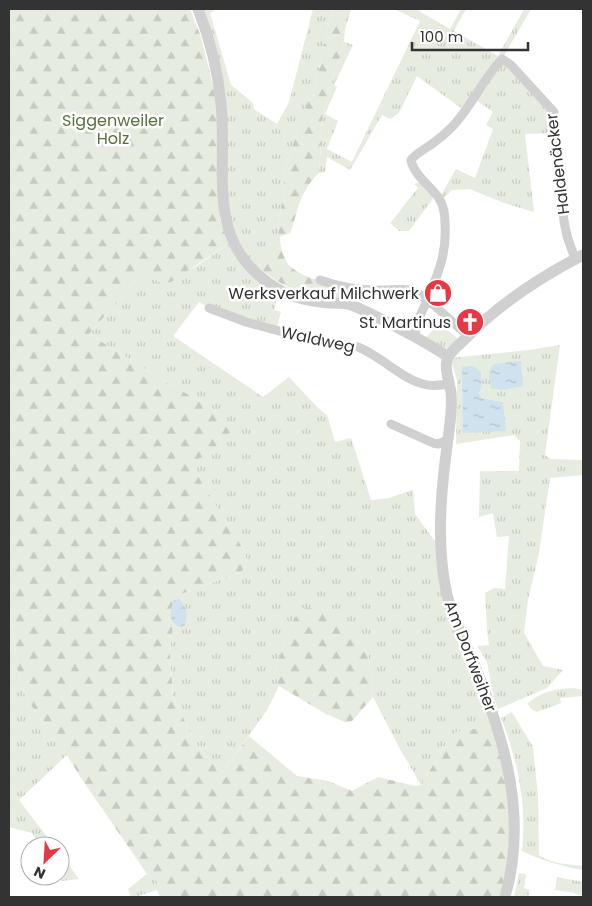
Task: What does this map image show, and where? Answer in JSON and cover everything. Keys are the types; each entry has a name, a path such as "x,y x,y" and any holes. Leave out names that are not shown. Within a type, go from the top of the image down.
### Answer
{"street":[{"path":"198,9 212,53 222,104 223,206 231,236 241,255 257,273 283,292 309,301 348,305 414,336 448,357 490,314 579,257"},
{"name":"Haldenäcker","path":"427,301 444,256 445,213 439,197 421,179 412,166 411,160 451,128 502,59 512,65 554,112 564,221 567,236 579,257"},
{"path":"320,280 330,284 357,289 410,290 419,293 468,336"},
{"path":"414,336 419,318 427,301"},
{"name":"Waldweg","path":"209,308 246,322 312,340 358,347 424,385 450,384"},
{"name":"Am Dorfweiher","path":"448,357 446,366 452,408 440,511 445,585 455,622 474,665 496,724 509,773 514,815 514,856 506,897"},
{"path":"391,424 433,443 438,444 448,440"}],"green space":[{"name":"Siggenweiler Holz","path":"9,9 190,9 201,37 217,101 220,220 228,244 171,282 162,283 145,274 138,278 89,334 207,405 215,411 230,432 212,451 203,457 189,462 245,552 247,565 241,572 176,596 170,654 173,696 195,743 222,773 249,736 297,776 328,781 352,791 378,777 415,786 421,785 450,737 456,732 493,726 503,766 511,814 504,897 166,897 156,880 147,874 26,698 19,678 9,599"},
{"path":"203,9 216,9 210,13 231,85 253,103 254,109 277,124 289,102 313,9 332,9 316,82 306,106 307,113 298,130 285,167 283,197 278,225 281,247 257,267 248,257 237,238 228,210 227,144"},
{"path":"332,9 351,9 331,91 323,112 319,173 302,197 290,233 279,237 278,225 283,197 285,167 298,130 307,113 305,107 316,82"},
{"path":"394,9 419,9 419,11 450,29 461,9 466,9 454,31 498,56 524,9 531,9 502,59 553,110 556,133 525,134 534,212 504,203 470,189 452,190 443,199 440,197 456,169 475,178 493,129 486,125 493,112 473,98 465,111 417,76 399,113 390,119 382,115 350,170 327,157 325,172 319,173 323,112 331,91 331,85 344,42 353,45 334,85 337,87 325,114 338,121 327,149 352,162 420,21"},
{"path":"421,183 434,197 409,231 399,231 390,223 418,188 414,184"},
{"path":"228,244 238,260 250,273 262,285 278,296 274,310 281,312 276,330 209,308 199,302 173,336 263,397 289,377 327,415 335,442 351,438 371,500 389,498 413,490 415,514 434,540 437,540 453,629 493,726 450,737 421,785 373,697 368,655 360,643 346,633 340,619 294,619 274,671 279,686 267,710 222,773 195,743 173,696 170,654 176,596 241,572 247,565 245,552 188,461 212,451 229,432 215,411 207,405 89,334 138,278 145,274 162,283 195,267"},
{"path":"281,247 288,263 303,275 357,289 355,303 313,295 290,288 257,267"},
{"path":"439,323 458,339 449,348 445,349 426,338"},
{"path":"560,345 545,455 550,459 583,460 583,475 550,478 539,553 528,600 524,633 543,666 563,670 547,688 498,709 494,699 487,662 477,646 489,645 485,593 494,588 505,589 509,536 497,537 493,513 479,517 480,471 519,471 520,441 514,435 456,444 457,380 450,358","holes":["481,372 482,386 479,394 483,398 503,402 463,432"]},
{"path":"9,599 19,678 26,698 67,755 19,800 46,836 34,836 32,833 9,827"},
{"path":"304,607 324,611 340,619 346,633 360,643 368,655 373,697 352,721 345,722 326,714 279,686 274,671 294,619"},
{"path":"574,688 583,690 583,696 560,698 561,703 537,712 528,705 533,699 544,693"},
{"path":"512,712 533,747 538,796 539,855 554,862 583,866 583,870 552,863 522,851 523,817 520,783 512,750 501,718"},
{"path":"70,867 79,879 70,880"},
{"path":"519,873 526,874 524,888 530,890 528,897 514,897"},
{"path":"147,874 156,880 166,897 160,897 157,890 131,897 128,889"},
{"path":"557,877 583,882 583,896 555,890"}],"water":[{"path":"521,361 523,386 504,390 491,388 489,376 492,366"},
{"path":"473,366 481,372 482,387 479,393 482,398 503,402 506,431 463,433 462,367"},
{"path":"179,599 184,605 187,615 185,625 180,627 174,624 171,615 173,601"}],"place":[{"name":"Werksverkauf Milchwerk","path":"438,293"},
{"name":"St. Martinus","path":"470,322"}]}
